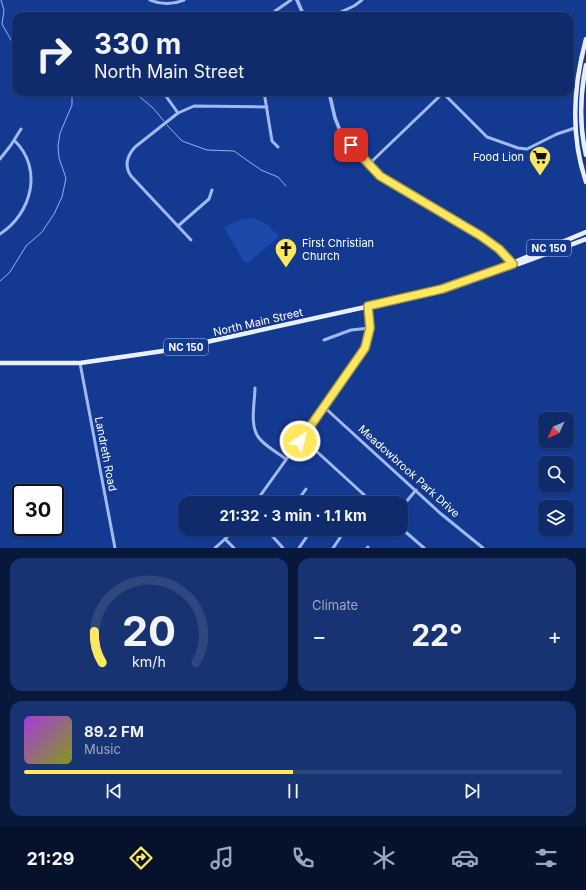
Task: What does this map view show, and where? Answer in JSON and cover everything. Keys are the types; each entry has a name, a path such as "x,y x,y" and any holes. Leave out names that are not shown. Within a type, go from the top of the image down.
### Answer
{"main road":[{"path":"586,39 576,85 575,128 579,158 586,182"},
{"path":"586,65 582,86 581,114 586,155"},
{"name":"North Main Street","path":"513,264 517,260 586,232"},
{"name":"North Main Street","path":"0,362 80,363 170,350 442,289 513,264 518,264 586,239"}],"street":[{"path":"150,0 164,4 173,4 184,0"},
{"path":"274,12 291,0"},
{"path":"298,0 302,12"},
{"path":"341,12 354,6 362,0"},
{"path":"166,96 178,113"},
{"path":"265,96 272,141 278,147"},
{"path":"330,96 339,128 346,139 368,165 389,182 488,240 513,264"},
{"path":"368,165 439,96"},
{"path":"447,96 487,137 513,147 527,149 557,134 575,128"},
{"path":"191,240 131,176 127,168 129,154 135,147 178,113 194,106 266,107"},
{"path":"0,159 15,141 21,129"},
{"path":"0,234 19,217 27,203 31,189 31,174 27,158 15,141"},
{"path":"178,226 209,198 212,190"},
{"path":"260,496 362,354 367,343 370,328 368,306"},
{"path":"324,340 350,330 370,328"},
{"name":"Landreth Road","path":"80,363 115,548"},
{"path":"256,388 254,418 256,433 261,440 286,459"},
{"name":"Meadowbrook Park Drive","path":"324,407 483,548"},
{"path":"302,438 365,496"},
{"path":"301,496 306,489"},
{"path":"408,500 416,490"},
{"path":"408,534 424,548"},
{"path":"215,548 229,536"},
{"path":"272,536 283,548"},
{"path":"299,548 307,536"},
{"path":"334,548 342,536"},
{"path":"226,539 234,548"}],"shaded area":[{"path":"254,218 268,225 279,237 248,263 244,262 224,227 242,219"}],"waterway":[{"path":"1,0 4,10 2,24 12,42"},
{"path":"0,281 10,272 26,246 42,232 54,214 62,197 66,178 59,158 58,146 60,133 72,105 72,96"},
{"path":"139,96 153,108 164,121"},
{"path":"167,125 182,141 207,150 234,151 261,170 278,177 286,186"}],"place":[{"name":"Food Lion","path":"540,176"},
{"name":"First Christian Church","path":"286,268"}],"route":[{"path":"300,441 362,354 369,336 370,328 368,306 425,294 513,264 488,240 380,176 368,165 351,145"}]}
